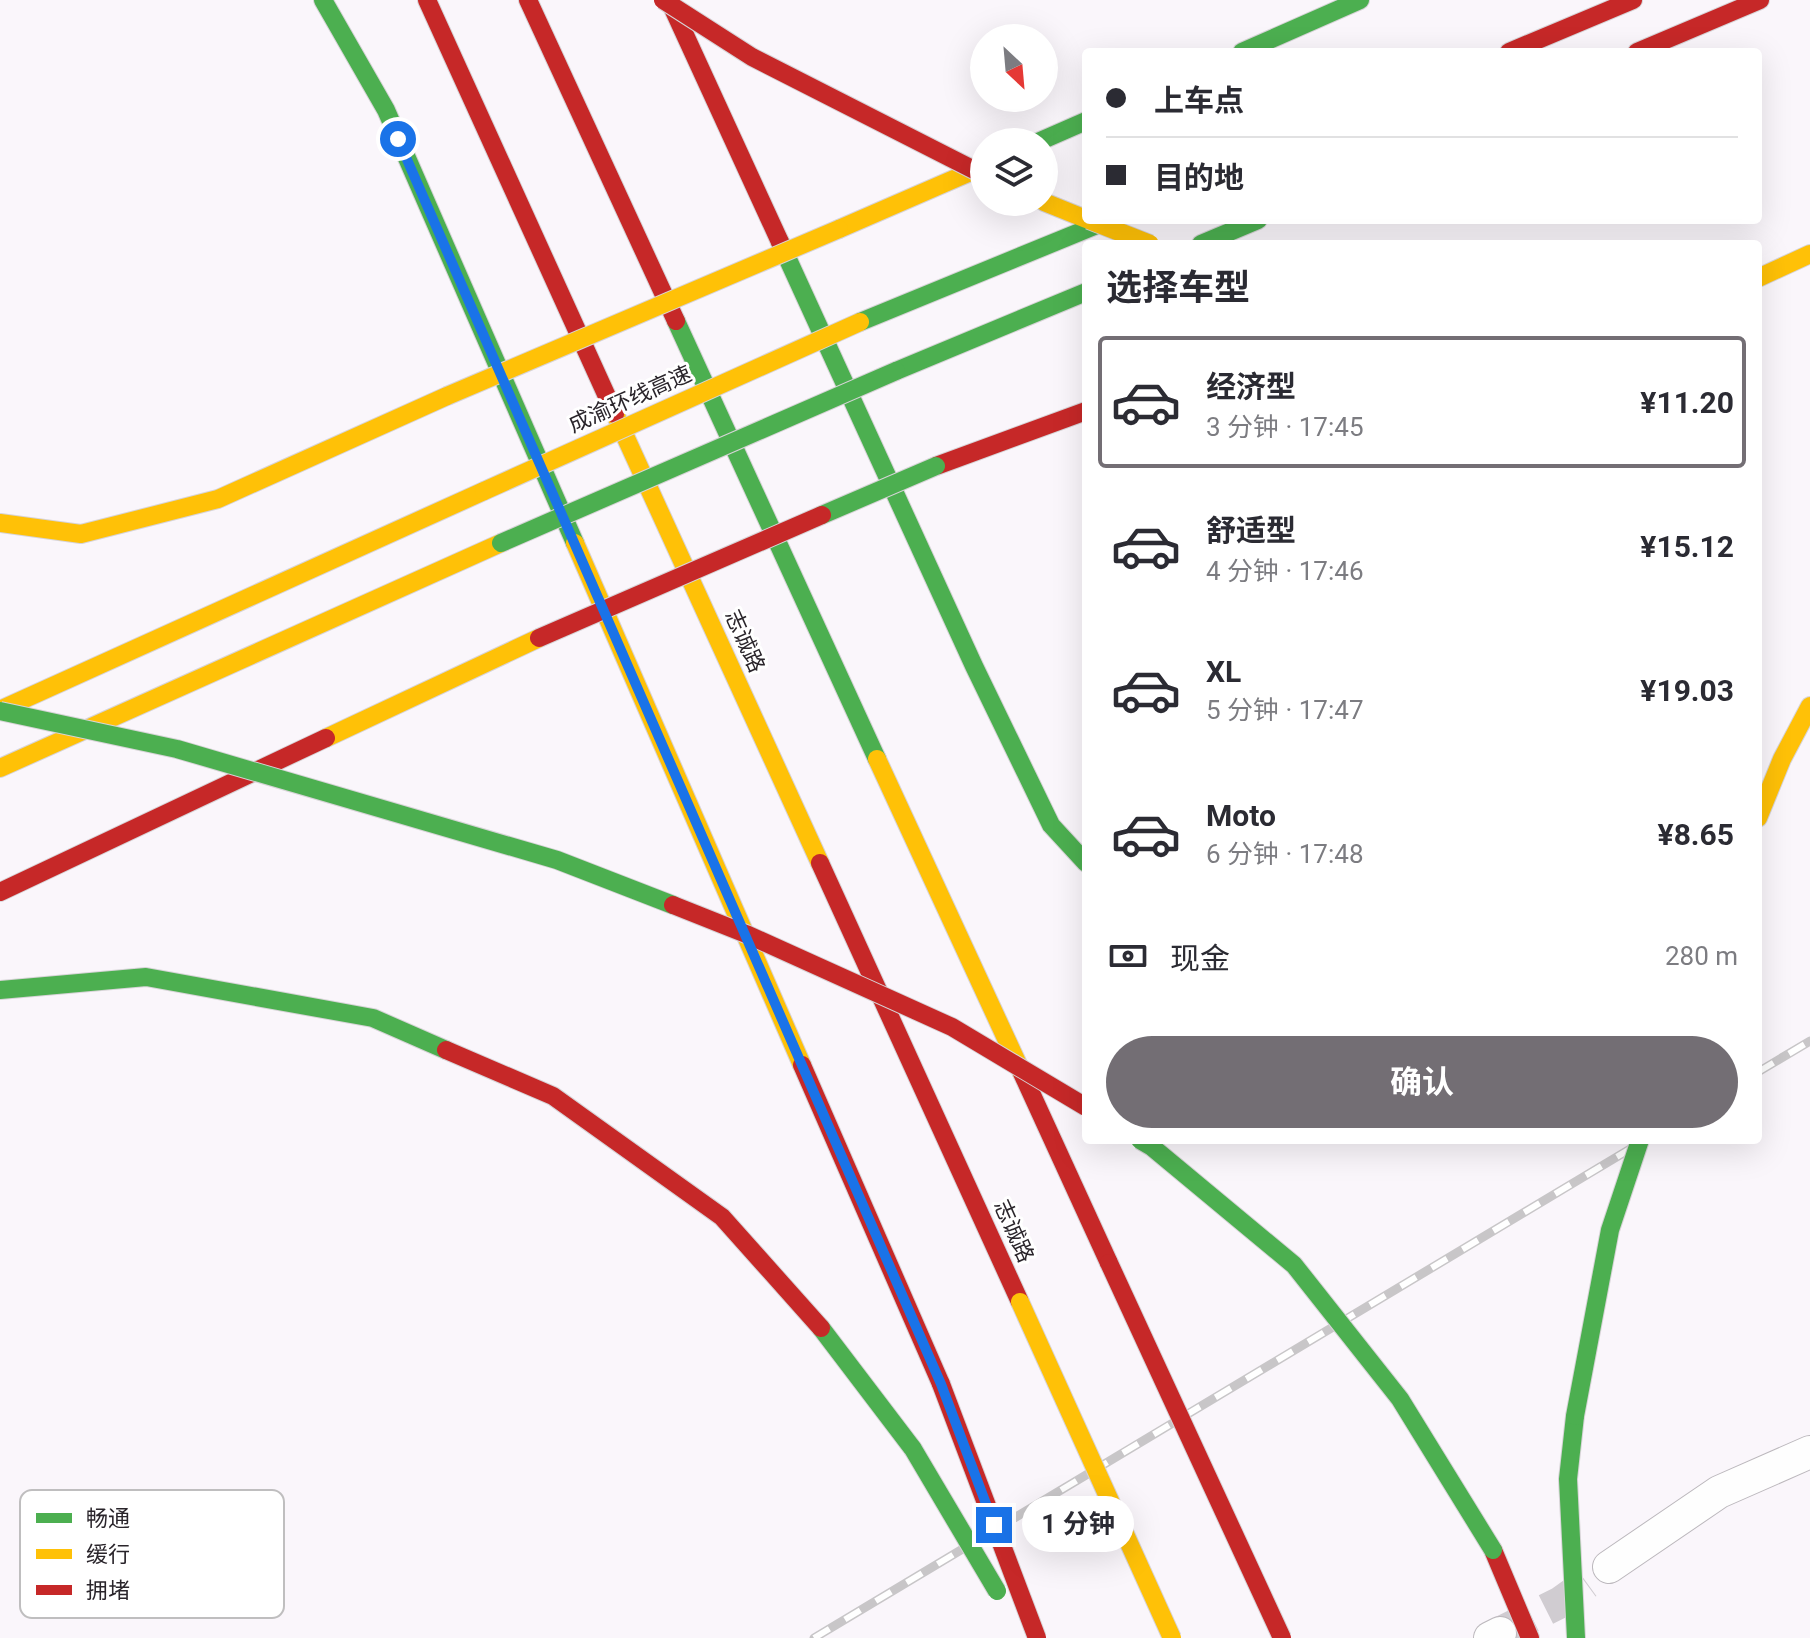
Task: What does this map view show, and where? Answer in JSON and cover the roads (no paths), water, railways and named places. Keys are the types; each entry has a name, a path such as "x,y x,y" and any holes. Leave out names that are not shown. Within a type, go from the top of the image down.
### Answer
{"main road":[{"path":"323,0 386,110 941,1384 1037,1638"},
{"name":"志诚路","path":"427,0 1172,1638"},
{"path":"528,0 1282,1638"},
{"path":"666,0 752,57 970,168"},
{"path":"666,0 974,666 1051,825 1082,859"},
{"path":"1251,48 1360,0"},
{"path":"1518,48 1633,0"},
{"path":"1646,48 1760,0"},
{"path":"1058,133 1082,123"},
{"path":"0,523 81,534 218,499 447,396 970,172"},
{"path":"1058,207 1082,217"},
{"name":"成渝环线高速","path":"0,711 860,322 1099,224"},
{"path":"1100,224 1140,240"},
{"path":"1211,240 1249,224"},
{"path":"1762,276 1810,254"},
{"path":"0,768 501,543 1082,294"},
{"path":"0,892 539,638 936,466 1082,412"},
{"path":"1762,808 1782,759 1810,706"},
{"path":"0,711 177,749 557,860 746,934 952,1027 1082,1105"},
{"path":"0,990 146,977 373,1018 553,1096 722,1217 826,1334 913,1449 1025,1638"},
{"path":"1145,1144 1294,1265 1400,1399 1493,1550 1507,1636"},
{"path":"1576,1638 1568,1479 1575,1416 1610,1230 1639,1144"}],"street":[{"path":"1609,1567 1719,1492 1810,1452"}],"tunnel":[{"path":"1503,1631 1561,1602 1587,1583"}],"railway":[{"path":"1762,1070 1810,1041"},
{"path":"814,1638 1638,1144"}]}
